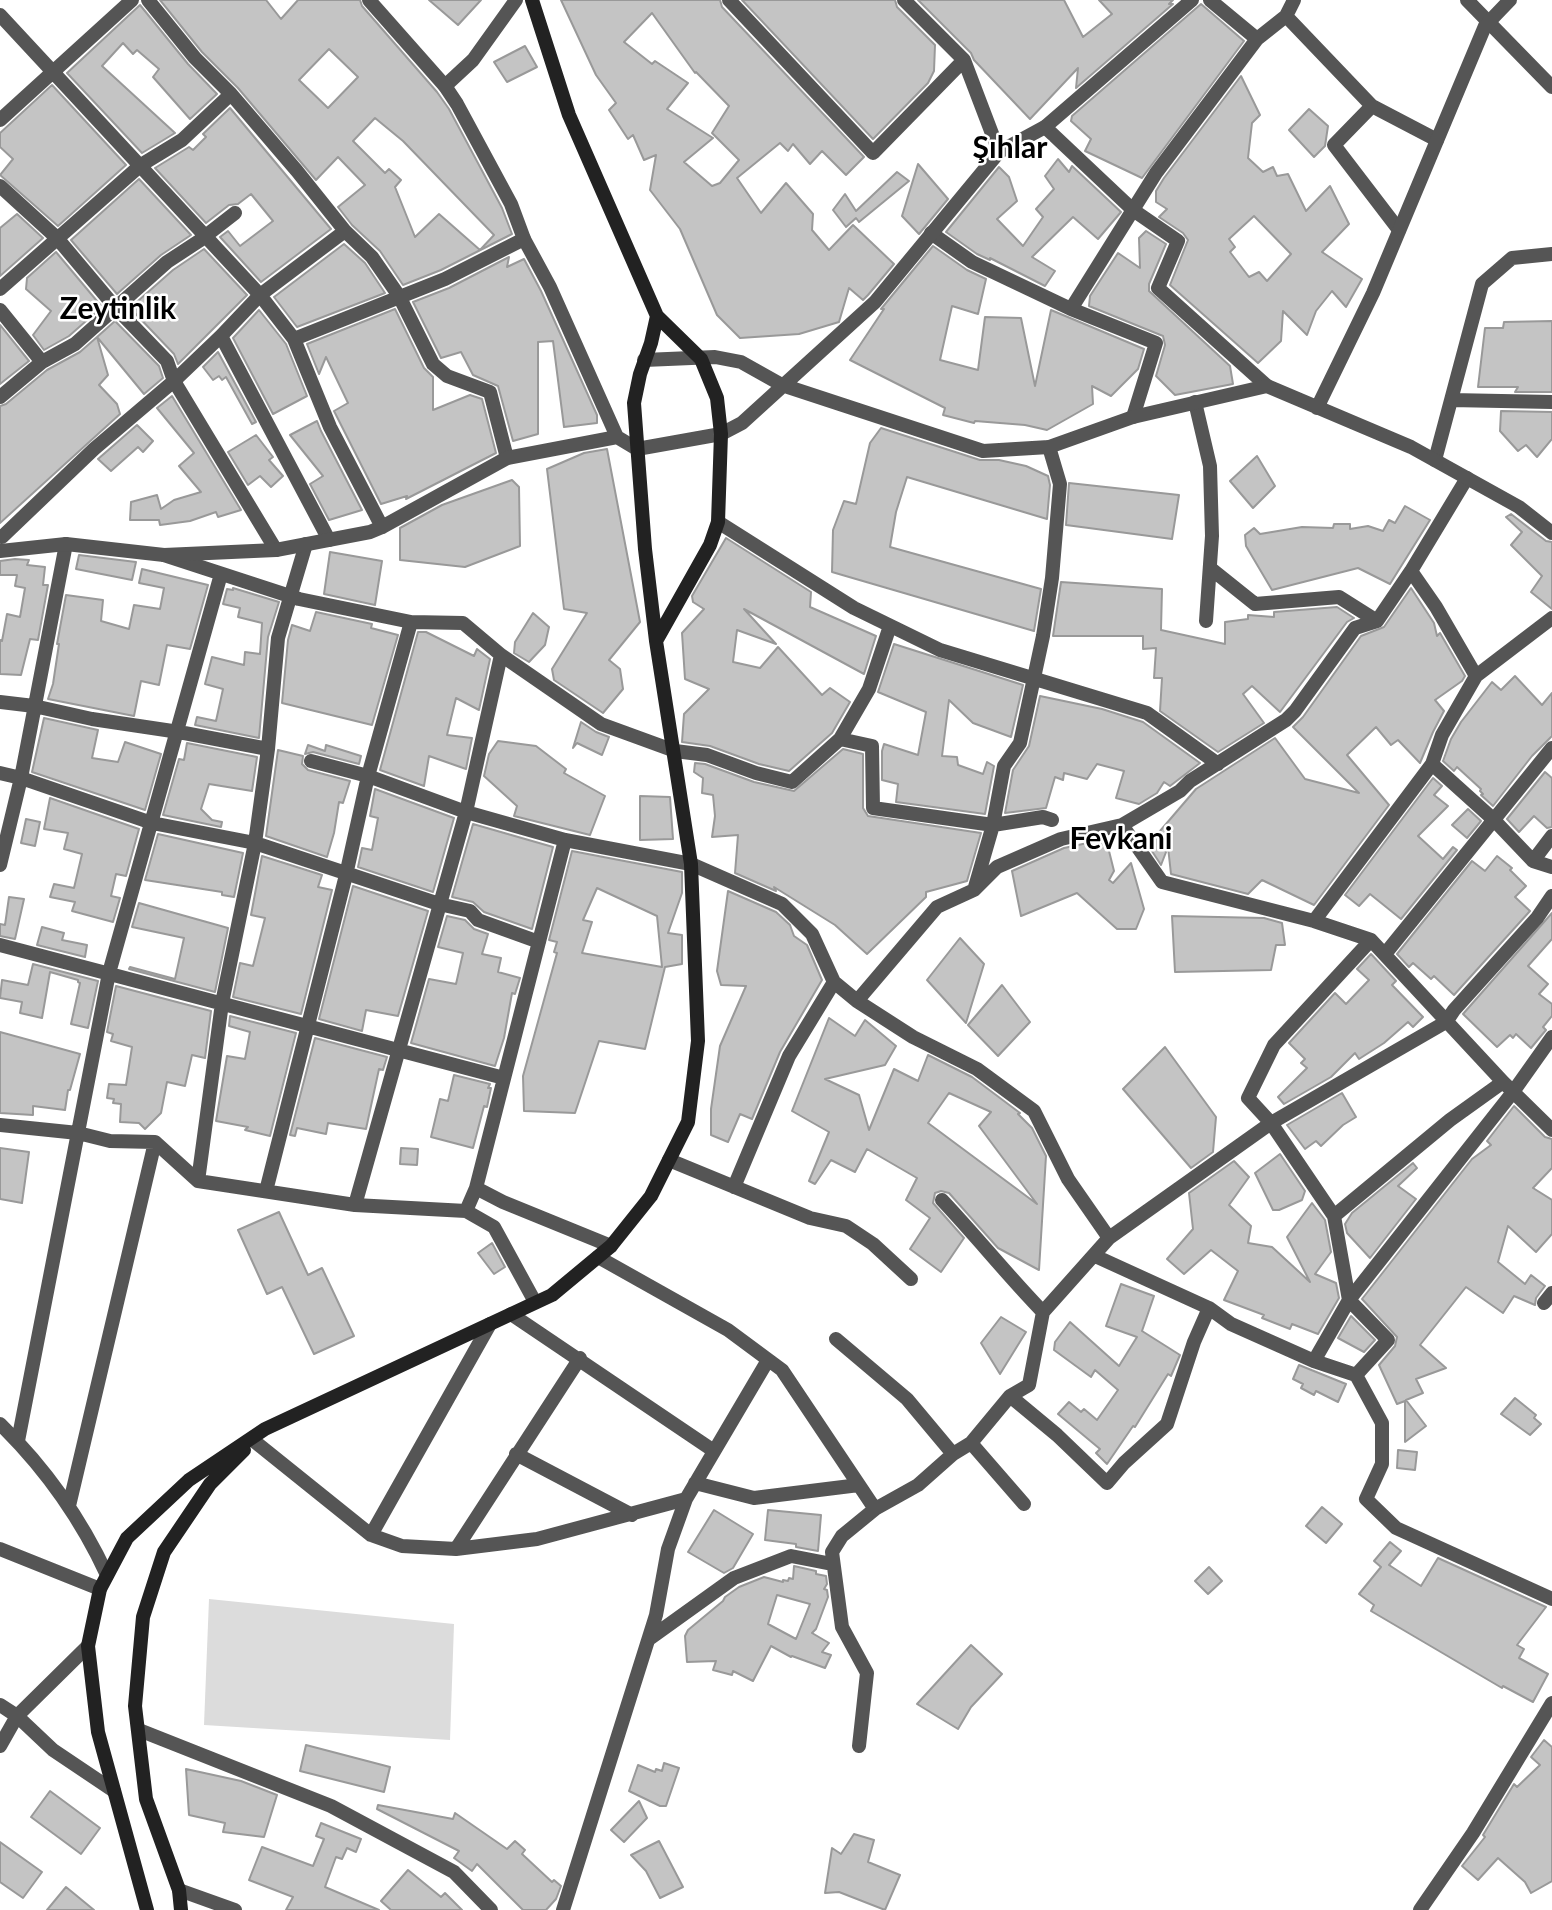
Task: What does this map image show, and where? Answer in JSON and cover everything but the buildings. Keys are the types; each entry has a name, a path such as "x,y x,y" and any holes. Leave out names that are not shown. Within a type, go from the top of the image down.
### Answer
{"main road":[{"path":"533,0 569,115 657,316 701,359 717,398 721,434 718,522 710,545 656,641"},
{"path":"147,1910 98,1732 88,1646 100,1589 127,1538 189,1480 265,1429 552,1295 611,1246 651,1196 688,1122 698,1041 691,864 656,641 645,549 634,403 657,316"},
{"path":"181,1910 179,1890 146,1798 135,1706 143,1617 164,1552 211,1484 265,1429"}],"street":[{"path":"0,120 132,0"},
{"path":"148,0 195,58 231,94 298,171 345,231 372,257 399,296 433,364 447,376 490,391 507,458"},
{"path":"369,0 445,86 511,204 524,239 550,287 617,437 637,449 721,434 742,423 875,302 999,152 1045,127 1192,0"},
{"path":"445,86 473,60 516,0"},
{"path":"729,0 873,153 964,60"},
{"path":"904,0 964,60 999,152"},
{"path":"1210,0 1257,39"},
{"path":"1071,309 1156,173 1257,39 1286,16 1294,0"},
{"path":"1467,0 1552,87"},
{"path":"1317,408 1373,293 1488,23 1510,0"},
{"path":"0,15 260,295 295,339 330,427 382,527"},
{"path":"1286,16 1372,106 1437,140"},
{"path":"0,289 141,165 182,140 231,94"},
{"path":"1372,106 1334,145 1399,230"},
{"path":"1045,127 1133,210 1178,241 1158,288 1267,386 1411,447 1519,507 1552,533"},
{"path":"0,186 57,238 115,307 167,361 174,381 276,550"},
{"path":"0,397 42,362 75,344 167,262 235,213"},
{"path":"0,540 94,449 174,381 260,295 345,231"},
{"path":"931,233 972,261 1071,309 1156,343 1133,417"},
{"path":"295,339 445,279 524,239"},
{"path":"1435,460 1482,284 1512,258 1552,254"},
{"path":"0,310 42,362"},
{"path":"221,336 329,540"},
{"path":"644,360 715,357 741,362 782,385 983,451 1049,447 1133,417 1267,386"},
{"path":"1451,400 1552,402"},
{"path":"1195,401 1210,466 1212,536 1206,621"},
{"path":"0,540 163,555 276,550 382,527 507,458 617,437"},
{"path":"974,890 993,825 1004,766 1020,743 1035,678 1052,578 1060,484 1049,447"},
{"path":"856,1001 937,907 974,890 997,867 1061,839 1122,825 1180,791 1190,781 1286,720 1356,628 1377,621 1411,571 1467,478"},
{"path":"718,522 854,608 890,626 940,650 1147,713 1218,764"},
{"path":"0,865 21,778 66,544"},
{"path":"198,1181 222,1003 255,843 268,749 278,638 306,544"},
{"path":"163,555 289,596 411,622 463,623 501,656 601,724 675,751 707,755 756,773 792,782 839,739 869,690 890,626"},
{"path":"1210,568 1255,604 1339,597 1377,621"},
{"path":"1411,571 1436,607 1476,676"},
{"path":"18,1441 109,974 221,574"},
{"path":"1314,921 1432,764 1442,735 1476,676 1552,618"},
{"path":"265,1191 346,875 368,776 411,622"},
{"path":"355,1205 466,812 501,656"},
{"path":"0,702 268,749"},
{"path":"839,739 872,746 873,808 993,825 1043,817 1052,820"},
{"path":"1385,954 1552,748"},
{"path":"311,761 368,776 466,812 565,840 691,864 782,904 812,934 834,982 856,1001 913,1037 977,1069 1034,1111 1068,1179 1109,1238"},
{"path":"1432,764 1493,819 1533,861 1552,867"},
{"path":"0,773 152,823 255,843 346,875 470,911 478,920 539,942"},
{"path":"1122,825 1162,882 1314,921 1371,940 1446,1022 1552,1130"},
{"path":"1533,861 1552,836"},
{"path":"466,1211 477,1188 565,840"},
{"path":"859,1746 867,1673 842,1627 832,1552 842,1536 875,1509 918,1485 953,1454 971,1443 1010,1396 1029,1385 1043,1312 1109,1238 1271,1123 1446,1022 1537,918 1552,896"},
{"path":"1356,1375 1388,1340 1349,1300 1334,1216 1271,1123 1248,1098 1274,1045 1371,940"},
{"path":"0,945 504,1078"},
{"path":"734,1187 789,1056 834,982"},
{"path":"1314,1361 1349,1300 1508,1087 1552,1037"},
{"path":"1334,1216 1450,1120 1508,1087"},
{"path":"0,1125 78,1133 110,1141 155,1142 198,1181 355,1205 466,1211 494,1227 535,1303"},
{"path":"69,1506 155,1142"},
{"path":"669,1160 810,1217 846,1226 873,1244 911,1279"},
{"path":"477,1188 503,1202 611,1246"},
{"path":"942,1200 987,1248 1010,1279 1043,1312"},
{"path":"1095,1256 1209,1308 1231,1324 1314,1361 1356,1375 1382,1423 1382,1464 1366,1499 1396,1528 1552,1600"},
{"path":"598,1257 727,1330 782,1370 875,1509"},
{"path":"1010,1396 1057,1435 1107,1483 1124,1463 1167,1424 1194,1342 1209,1308"},
{"path":"511,1314 580,1358 714,1451"},
{"path":"371,1535 490,1324"},
{"path":"836,1339 907,1399 953,1454"},
{"path":"456,1549 580,1358"},
{"path":"563,1910 649,1639 668,1549 686,1499 768,1360"},
{"path":"0,1424 18,1441 69,1506 107,1575"},
{"path":"254,1441 371,1535 402,1546 456,1549 537,1539 686,1499"},
{"path":"971,1443 1024,1504"},
{"path":"516,1454 632,1515"},
{"path":"695,1483 754,1498 859,1485"},
{"path":"0,1549 100,1589"},
{"path":"649,1639 734,1578 791,1556 832,1564"},
{"path":"0,1746 17,1716 88,1646"},
{"path":"1420,1910 1472,1833 1552,1703"},
{"path":"0,1705 17,1716 54,1750 114,1791"},
{"path":"139,1730 331,1806 454,1872 491,1910"},
{"path":"179,1890 235,1910"}],"shaded area":[{"path":"209,1599 454,1624 450,1740 204,1725"}],"district":[{"name":"Şıhlar","path":"1010,148"},
{"name":"Zeytinlik","path":"118,309"},
{"name":"Fevkani","path":"1121,839"}]}
